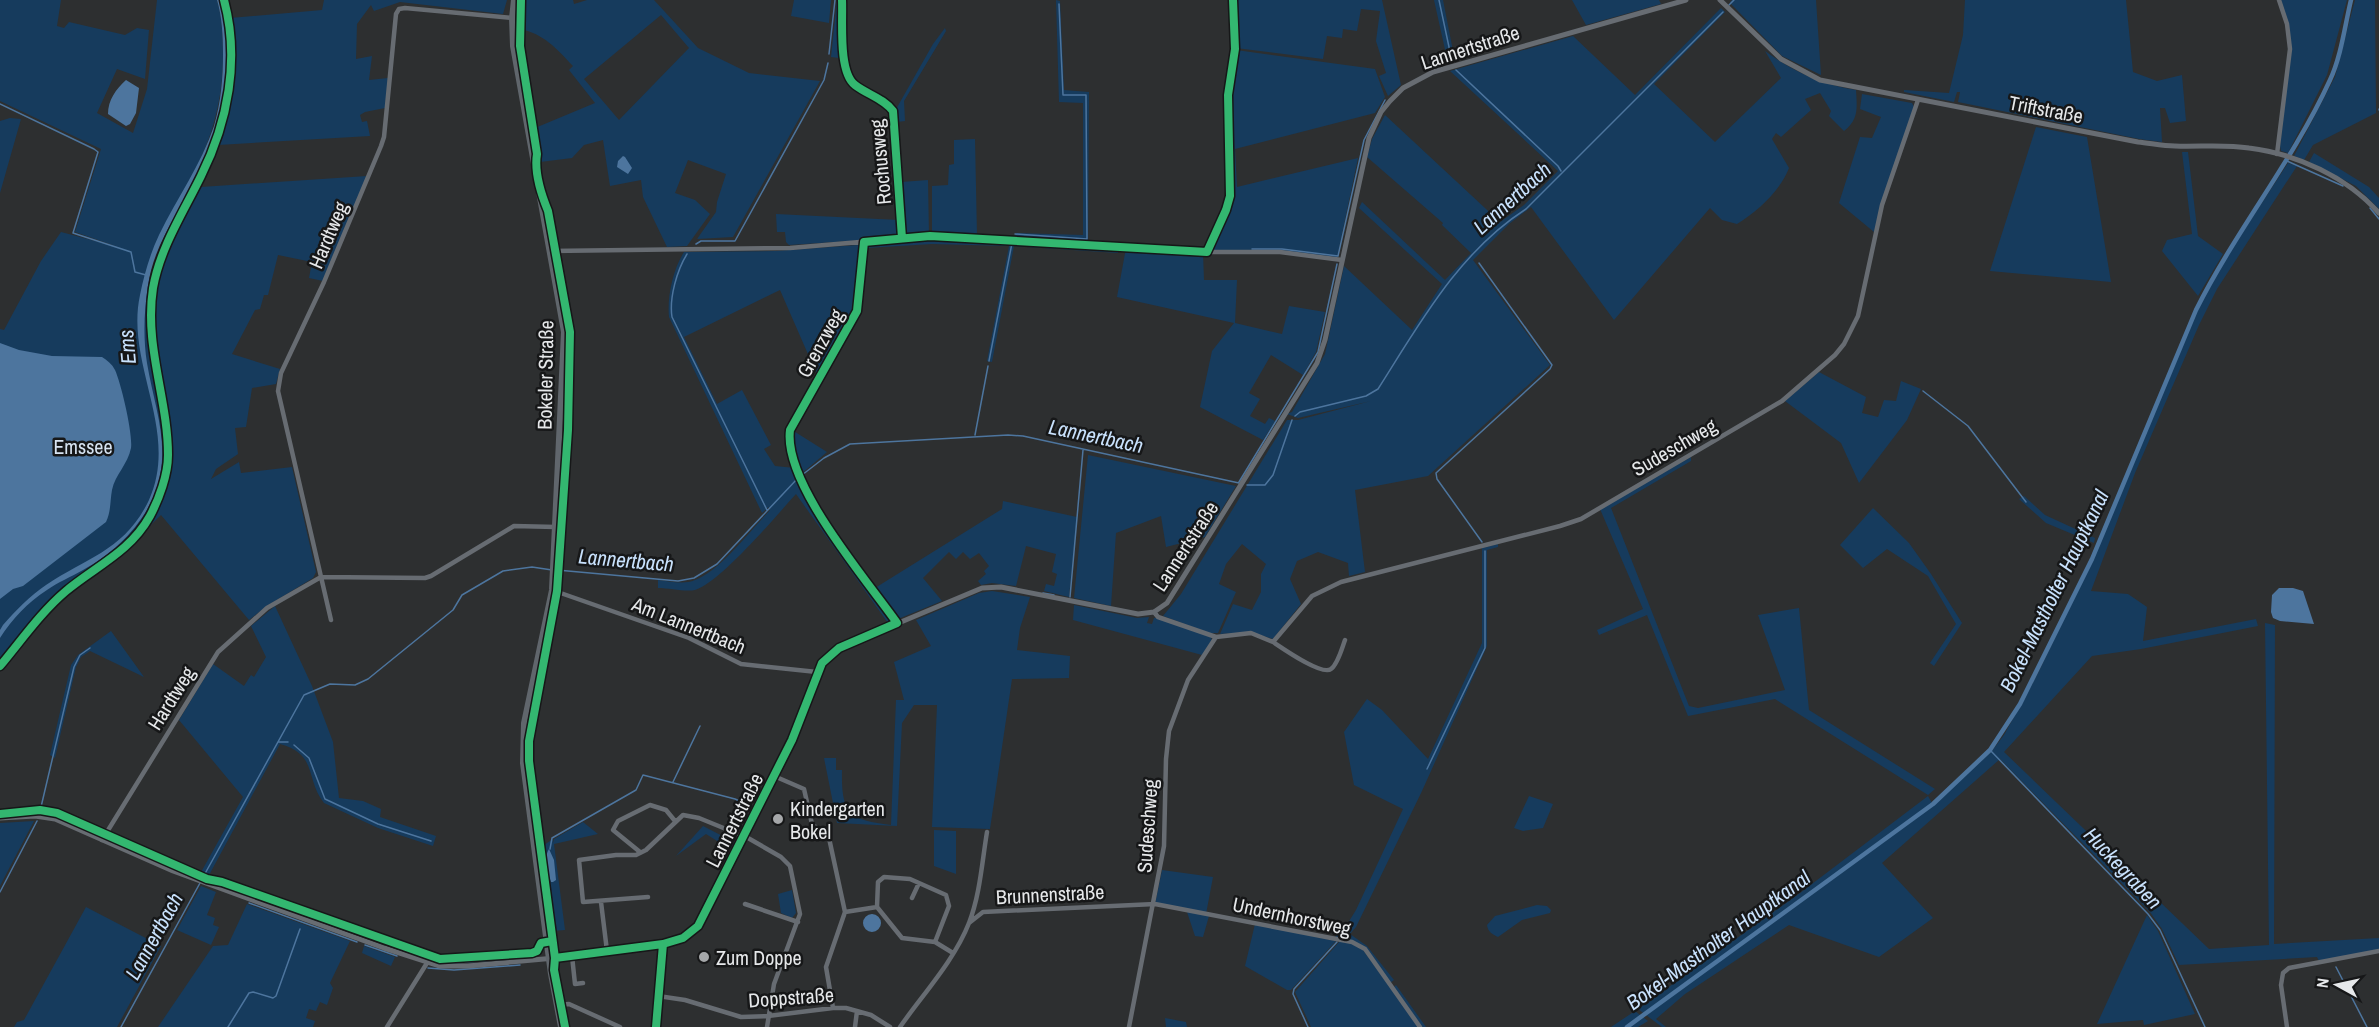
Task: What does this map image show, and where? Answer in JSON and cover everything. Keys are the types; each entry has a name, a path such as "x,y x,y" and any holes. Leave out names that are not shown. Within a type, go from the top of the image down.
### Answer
{"main road":[{"name":"Bokeler Straße","path":"514,0 512,18 515,57 564,332 552,590 524,723 523,743 523,763 549,958 561,1027"}],"street":[{"name":"Rochusweg","path":"842,0 844,61 847,76 854,84 887,103 893,111 902,238"},
{"name":"Lannertstraße","path":"0,818 34,816 55,819 150,862 205,883 427,963 448,967 572,956 663,944 683,938 698,926 774,776 792,740 817,672 828,657 839,648 979,589 992,587 1129,613 1154,612 1167,603 1317,363 1325,340 1369,138 1381,112 1403,88 1433,72 1686,0"},
{"name":"Triftstraße","path":"1720,0 1768,48 1797,69 1832,83 2138,142 2172,146 2249,148 2280,154 2354,188 2379,213"},
{"path":"2279,0 2287,24 2290,49 2280,154"},
{"name":"Hardtweg","path":"332,620 278,384 280,373 324,282 384,137 396,14 399,9 512,18"},
{"name":"Sudeschweg","path":"1273,642 1312,596 1320,591 1341,582 1581,519 1795,392 1835,355 1844,344 1858,316 1882,205 1918,100"},
{"path":"550,251 789,248 930,236 1219,253 1280,252 1341,260"},
{"name":"Grenzweg","path":"864,242 857,311 790,430 789,441 801,480 812,503 897,623"},
{"path":"321,577 424,578 514,526 556,527"},
{"name":"Hardtweg","path":"102,840 218,652 267,608 321,577"},
{"name":"Am Lannertbach","path":"552,590 689,638 741,664 817,672"},
{"path":"1154,612 1158,617 1216,637 1251,633 1273,642 1301,660 1328,671 1333,668 1345,640"},
{"name":"Sudeschweg","path":"1129,1027 1155,904 1164,846 1169,731 1188,680 1216,637"},
{"path":"774,776 804,789 812,824 829,838 845,912 826,967 833,1008"},
{"path":"640,852 613,830 618,821 650,805 666,810 675,821"},
{"path":"648,897 586,904 581,900 579,860 636,855 646,850 680,816 687,815 769,848 790,866 800,905 798,922 774,984 767,1027"},
{"name":"Brunnenstraße","path":"900,1027 953,953 969,923 975,906 987,832"},
{"path":"934,942 949,906 946,895 910,879 880,878 877,907 902,938 934,942 953,953"},
{"path":"912,898 919,883"},
{"path":"601,902 607,951"},
{"path":"745,904 798,922"},
{"name":"Brunnenstraße","path":"969,923 983,912 1155,904"},
{"name":"Undernhorstweg","path":"1155,904 1352,942 1365,949 1420,1027"},
{"name":"Brunnenstraße","path":"975,906 983,912"},
{"path":"845,912 877,907"},
{"path":"656,1027 663,944"},
{"path":"2287,1027 2281,985 2283,973 2289,968 2379,951"},
{"path":"572,956 575,984 583,983"},
{"path":"387,1027 427,963"},
{"name":"Doppstraße","path":"658,996 685,1000 741,1017 833,1008 857,1011 871,1015 890,1027"},
{"path":"557,1005 569,1004 620,1027"},
{"name":"Doppstraße","path":"855,1027 857,1011"}],"green space":[{"path":"0,0 61,0 57,26 64,28 69,22 125,35 137,28 149,30 145,79 117,69 97,113 133,133 147,89 157,0 217,0 222,27 223,71 216,117 200,160 159,238 145,279 149,280 165,239 197,175 220,111 227,67 225,22 221,0 223,0 229,31 230,80 225,111 215,145 218,145 201,187 367,176 323,281 309,278 312,262 278,255 268,295 264,295 260,309 255,310 232,354 280,369 276,384 252,388 246,427 235,428 238,454 216,469 211,479 239,462 241,473 292,467 316,572 313,578 267,606 249,620 161,515 124,551 69,586 0,670 0,329 4,330 41,261 61,232 118,247 75,232 101,149 0,101"},
{"path":"324,0 507,0 503,14 400,2 374,11 371,5 357,24 356,59 372,56 369,80 388,78 385,108 360,115 362,122 367,121 370,136 218,145 228,114 233,82 230,18 322,10"},
{"path":"521,0 573,0 574,4 587,0 654,0 698,48 749,73 820,81 733,237 697,239 716,212 726,174 688,160 675,193 695,200 710,214 687,246 667,247 643,197 641,180 610,186 603,140 584,145 572,158 540,162 535,128 595,103 569,70 573,66 561,53 543,38 520,29","holes":["661,15 689,48 619,120 584,79"]},
{"path":"794,0 831,0 829,23 791,16"},
{"path":"837,0 840,0 842,55 839,58 831,57"},
{"path":"1056,0 1060,1 1064,90 1089,92 1088,242 1015,238 1016,233 1083,235 1083,103 1059,102"},
{"path":"1234,0 1382,0 1401,85 1388,96 1379,76 1386,73 1376,41 1380,11 1361,9 1357,31 1343,29 1342,38 1327,36 1323,59 1236,48"},
{"path":"1434,0 1443,0 1455,61 1448,63"},
{"path":"1572,0 1659,0 1661,4 1586,25"},
{"path":"1732,0 1816,0 1821,75 1782,56 1732,5 1730,2"},
{"path":"1965,0 2126,0 2133,72 2157,81 2182,75 2186,121 2170,123 2165,108 2160,108 2162,142 1958,102 1960,92 1957,92 1954,102 1904,92 1904,90 1949,93 1963,35"},
{"path":"2281,0 2347,0 2327,75 2288,153 2281,151 2280,146 2291,48"},
{"path":"2355,0 2375,0 2376,113 2313,145 2304,160 2294,156 2335,77"},
{"path":"1721,8 1725,12 1654,84 1715,142 1781,78 1765,51 1808,76 1856,90 1856,113 1849,127 1844,131 1829,116 1831,111 1820,93 1805,99 1811,110 1781,137 1776,133 1772,139 1789,168 1774,192 1760,207 1737,224 1722,220 1710,208 1614,320 1531,207 1509,224 1473,260 1550,365 1428,476 1355,490 1365,572 1349,576 1348,563 1318,552 1297,561 1290,579 1301,604 1273,639 1250,632 1220,634 1233,604 1252,610 1261,592 1261,574 1266,564 1242,544 1226,564 1219,584 1236,592 1218,633 1209,633 1163,616 1181,594 1287,420 1298,420 1371,401 1298,418 1287,414 1292,412 1325,354 1344,266 1412,330 1442,284 1359,208 1362,202 1445,280 1471,253 1442,225 1443,223 1367,157 1372,139 1385,115 1500,222 1524,205 1558,171 1450,71 1573,36 1635,95"},
{"path":"945,28 946,31 904,101 905,121 897,122 895,111 933,44"},
{"path":"1236,50 1375,69 1385,97 1375,113 1235,149 1237,187 1358,158 1337,258 1279,251 1212,251 1210,249 1227,211 1230,196 1230,95"},
{"path":"1862,94 1912,103 1914,107 1874,232 1839,203 1860,137 1872,138 1881,117 1860,109"},
{"path":"10,118 21,119 0,193 0,121"},
{"path":"2036,127 2087,137 2111,282 1990,271"},
{"path":"975,139 977,236 932,234 932,186 948,185 949,165 954,164 954,140"},
{"path":"2182,152 2188,152 2198,236 2223,254 2198,296 2162,251 2167,240 2192,234"},
{"path":"2314,153 2369,187 2379,198 2379,209 2356,186 2309,162"},
{"path":"2288,163 2297,166 2217,289 2199,325 2135,473 2091,591 2128,594 2147,607 2143,641 2256,619 2258,626 2141,649 2092,656 2004,752 2209,949 2269,945 2265,623 2275,625 2274,944 2379,938 2379,950 2319,961 2317,957 2179,965 2162,929 2150,912 2000,759 1882,863 1933,918 1879,957 1789,925 1685,994 1656,1019 1666,1027 1662,1027 1638,1009 1800,893 1928,796 1932,803 1780,915 1782,916 1933,805 1991,752 2004,735 2038,673 2093,559 2197,310 2216,273"},
{"path":"928,180 929,235 906,237 903,235 901,182"},
{"path":"776,214 899,220 899,234 896,238 789,245 786,242 785,232 777,232"},
{"path":"931,237 1119,248 1118,253 1014,246 992,362 987,361 1009,246 932,244 866,248 869,243"},
{"path":"858,245 861,249 854,310 818,377 780,290 684,337 717,404 742,390 771,445 764,449 775,466 795,468 802,489 834,540 892,621 888,623 796,494 733,562 706,584 695,590 658,588 658,580 686,582 705,575 745,539 770,510 769,507 762,513 669,317 672,283 684,252 776,251"},
{"path":"1126,248 1203,253 1204,280 1237,280 1235,323 1282,334 1289,306 1325,312 1316,352 1303,375 1271,355 1249,393 1260,399 1250,416 1265,424 1269,418 1275,421 1263,440 1200,407 1212,351 1234,323 1117,297"},
{"path":"1819,372 1866,397 1862,413 1878,417 1884,400 1896,401 1901,381 1921,389 1907,420 1859,483 1841,443 1785,401"},
{"path":"792,430 827,452 801,474 791,441"},
{"path":"1088,455 1236,486 1205,537 1166,547 1161,516 1116,533 1111,606 1074,598"},
{"path":"1691,457 1691,461 1611,508 1689,706 1698,708 1785,690 1758,615 1799,608 1809,710 1935,789 1928,795 1775,699 1688,716 1647,615 1599,635 1597,630 1643,609 1600,509"},
{"path":"2024,496 2045,515 2095,538 2094,543 2046,523 2019,499"},
{"path":"1003,501 1077,517 1069,597 1044,591 1046,584 1054,586 1057,574 1052,572 1056,554 1026,546 1016,586 992,583 981,585 978,581 986,574 984,571 989,566 979,553 970,559 963,552 956,559 949,552 923,578 942,601 898,619 875,588 1002,509"},
{"path":"1873,508 1909,543 1962,623 1934,666 1930,663 1956,624 1928,576 1887,549 1863,568 1840,545"},
{"path":"1498,544 1498,547 1487,550 1487,646 1422,791 1356,927 1350,934 1367,946 1394,980 1390,983 1365,949 1335,938 1338,930 1343,931 1356,910 1403,809 1354,785 1344,732 1367,699 1382,710 1428,759 1482,643 1482,548"},
{"path":"992,591 1030,597 1020,628 1017,650 1070,656 1069,678 1012,679 990,829 932,827 937,705 914,705 902,723 897,826 837,823 824,758 836,758 836,770 842,770 843,796 850,812 865,820 891,825 896,700 904,700 894,662 931,646 916,620 979,593"},
{"path":"1074,605 1137,618 1149,617 1147,623 1152,624 1154,618 1158,618 1211,637 1212,641 1202,655 1073,620"},
{"path":"275,606 312,686 333,742 339,798 363,801 381,809 380,817 436,836 433,846 378,828 324,803 314,785 306,761 292,748 280,744 208,877 200,874 243,797 179,720 213,664 244,686 251,675 254,677 266,657 251,626"},
{"path":"111,631 144,677 90,651 81,657 76,667 55,758 50,755 71,665 78,655"},
{"path":"1529,796 1553,804 1543,828 1523,831 1514,828"},
{"path":"34,821 2,882 0,886 0,823"},
{"path":"583,822 598,834 554,844 565,930 552,931 541,847 553,839 554,843 554,839"},
{"path":"703,826 734,842 730,849 706,834 676,856"},
{"path":"934,830 956,831 956,874 934,866"},
{"path":"1162,870 1213,877 1206,914 1209,916 1203,937 1195,936 1186,909 1155,904"},
{"path":"201,886 216,892 207,915 215,918 213,925 219,927 211,945 177,930"},
{"path":"792,890 796,913 792,918 781,913 778,894"},
{"path":"247,904 350,941 330,983 333,988 327,1005 320,1002 316,1011 309,1009 306,1018 315,1021 313,1027 158,1027 213,946 228,945"},
{"path":"1537,905 1547,906 1551,910 1550,913 1522,920 1498,937 1488,929 1487,925 1495,916"},
{"path":"86,907 161,946 117,1027 14,1027 17,1022 24,1020"},
{"path":"2147,915 2158,931 2195,1014 2144,1025 2143,1020 2097,1024"},
{"path":"1255,924 1336,941 1291,990 1287,990 1245,966"},
{"path":"1340,941 1351,943 1363,950 1419,1027 1311,1027 1295,992"},
{"path":"364,946 395,957 391,966 362,953"},
{"path":"1396,985 1426,1027 1421,1027 1393,988"},
{"path":"1635,1011 1648,1021 1638,1027 1611,1027"},
{"path":"1165,1018 1186,1022 1187,1027 1166,1027"}],"shaded area":[{"path":"217,0 221,0 222,3 226,48 221,112 198,175 155,256 147,295 144,324 146,354 162,448 162,465 152,500 123,541 93,564 56,584 33,600 0,638 3,625 23,604 46,585 117,541 129,530 149,500 157,474 159,449 156,423 139,346 137,321 140,295 156,242 214,126 223,72 222,27"},
{"path":"126,80 139,88 136,113 130,124 126,126 108,114 113,95"},
{"path":"623,156 632,168 628,174 617,167 618,161"},
{"name":"Emssee","path":"0,343 19,350 52,356 106,359 114,368 126,409 131,448 112,490 106,522 23,586 13,589 0,599"},
{"path":"2279,588 2303,591 2314,624 2280,621 2273,618 2272,595"},
{"path":"549,849 554,860 556,880 553,882 551,882 546,865"},
{"path":"872,914 878,917 881,923 878,929 872,932 866,929 863,923 866,917"}],"waterway":[{"path":"829,54 835,0"},
{"path":"1439,0 1452,61"},
{"name":"Lannertbach","path":"1729,5 1734,0"},
{"name":"Bokel-Mastholter Hauptkanal","path":"1627,1027 1933,804 1990,750 2020,704 2092,559 2196,310 2299,139 2330,80 2340,51 2351,0"},
{"path":"1015,234 1087,239 1086,95 1063,95 1059,4"},
{"name":"Lannertbach","path":"1295,416 1300,412 1366,396 1378,389 1426,314 1461,267 1502,226 1526,209 1723,12"},
{"path":"696,244 701,241 735,241 824,80 828,63"},
{"path":"1456,70 1561,171"},
{"path":"1252,249 1282,249 1338,256 1364,140 1385,100"},
{"path":"0,104 98,152 73,233 131,252 135,272 146,275"},
{"path":"2287,161 2343,186"},
{"path":"2370,208 2379,219"},
{"path":"989,361 1012,243"},
{"path":"687,254 675,284 672,317 767,510"},
{"path":"1479,263 1552,365 1436,473 1437,479 1482,542"},
{"path":"1239,482 1318,352 1337,264"},
{"path":"975,435 988,366"},
{"path":"1923,391 1968,426 2026,502"},
{"name":"Lannertbach","path":"1247,485 1265,485 1273,475 1292,420"},
{"name":"Lannertbach","path":"802,475 824,458 850,444 1008,435 1023,436 1239,483"},
{"path":"1070,597 1083,450"},
{"name":"Lannertbach","path":"557,570 678,581 694,578 717,564 798,478"},
{"path":"1427,769 1485,648 1485,551"},
{"name":"Lannertbach","path":"202,879 304,695 330,684 355,685 368,679 453,610 462,595 503,571 532,567 552,570"},
{"path":"1043,593 1054,595"},
{"path":"41,807 74,667 80,655 90,648"},
{"path":"673,782 700,726"},
{"path":"278,742 288,742"},
{"path":"294,745 309,758 325,799 378,824 431,841"},
{"name":"Huckegraben","path":"1990,750 2148,914 2160,930 2205,1027"},
{"path":"550,849 552,838 636,790 643,775 735,799 751,806"},
{"path":"48,814 100,835"},
{"path":"0,892 37,821"},
{"path":"106,838 151,859 193,874"},
{"name":"Lannertbach","path":"121,1027 200,883"},
{"path":"249,903 357,942"},
{"path":"228,1027 249,993 273,998 276,996 300,929"},
{"path":"1308,1027 1293,994 1294,989 1337,942"},
{"path":"365,945 397,956"},
{"path":"432,961 454,963 508,959"},
{"path":"428,968 454,970 520,965"},
{"path":"2336,967 2367,1027"}],"cycle path":[{"path":"0,666 57,599 112,558 133,539 142,529 157,502 168,455 152,331 153,288 161,259 201,176 224,112 231,67 229,22 224,0"},
{"path":"521,0 520,46 537,154 537,175 548,211 570,332 568,430 557,591 529,741 529,761 555,958 554,970 565,1027"},
{"path":"842,0 844,58 850,78 855,85 885,103 893,111 902,238"},
{"path":"555,958 663,944 683,938 698,926 792,740 822,663 839,648 897,623 829,530 799,476 791,452 790,430 857,311 864,242 930,236 1207,252 1230,196 1228,95 1235,49 1233,0"},
{"path":"0,814 40,810 57,813 207,879 222,882 440,959 532,953 537,951 541,943 552,941"},
{"path":"656,1027 663,944"}],"place":[{"name":"Kindergarten Bokel","path":"778,819"},
{"name":"Zum Doppe","path":"704,957"}],"water label":[{"name":"Ems","path":"127,347"}]}
